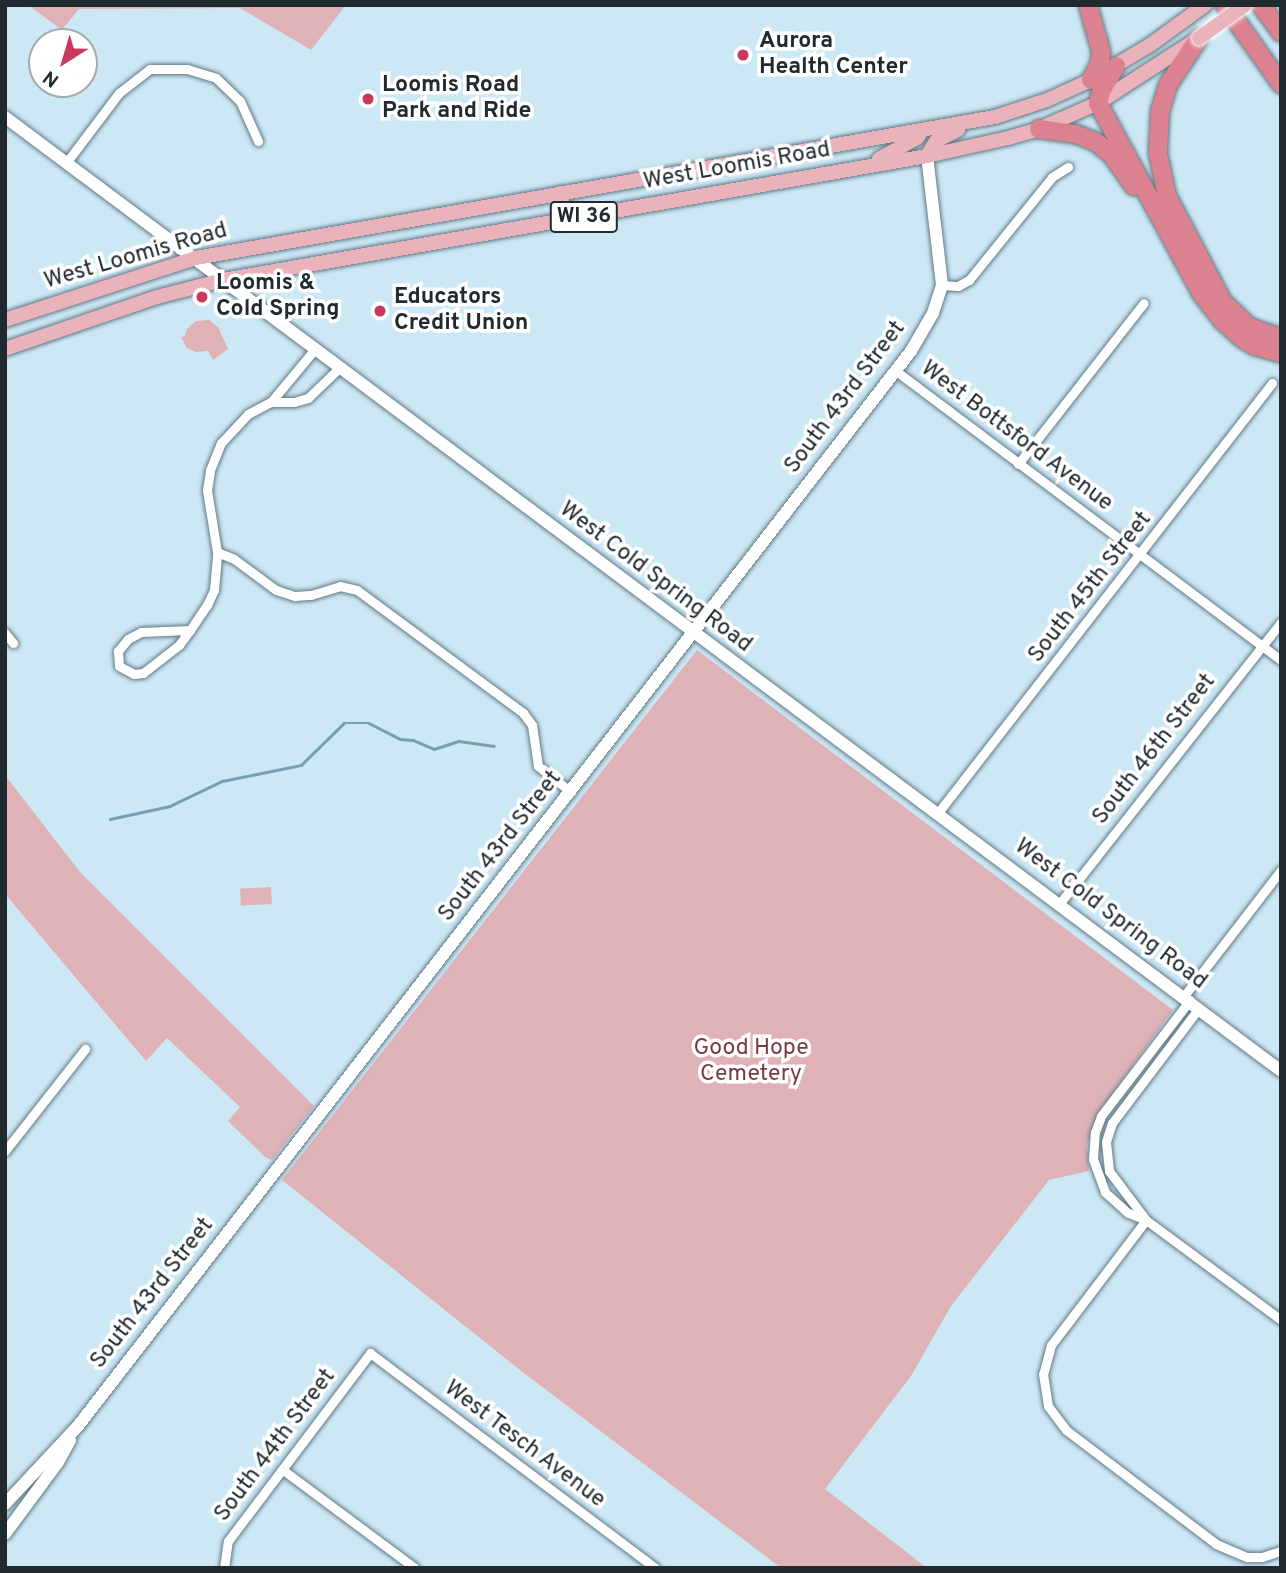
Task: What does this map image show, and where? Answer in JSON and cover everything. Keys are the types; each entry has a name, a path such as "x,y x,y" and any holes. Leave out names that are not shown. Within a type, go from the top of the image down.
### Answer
{"highway":[{"path":"1087,5 1101,51 1100,63 1091,80"},
{"path":"1225,5 1281,84"},
{"path":"1261,5 1281,33"},
{"path":"1199,38 1168,85 1160,112 1157,153 1167,196 1223,302 1249,327 1281,338"},
{"path":"1260,54 1281,98"},
{"path":"1116,66 1102,89 1098,103 1201,293 1223,321 1255,346 1281,353"},
{"path":"1039,129 1076,134 1105,148 1156,213"}],"main road":[{"name":"West Loomis Road","path":"5,320 196,258 979,120 1035,104 1091,80 1205,5"},
{"name":"West Loomis Road","path":"5,349 157,298 223,280 927,156 1039,129 1098,103 1245,5"},
{"name":"West Cold Spring Road","path":"5,117 692,633 1060,902 1281,1071"},
{"path":"927,156 936,141 979,120"},
{"path":"855,169 898,150 917,138 921,131"},
{"name":"South 43rd Street","path":"5,1504 78,1426 896,372 923,333 942,285 927,156"},
{"path":"560,193 567,220"},
{"name":"South 43rd Street","path":"5,1534 58,1462 78,1426"}],"street":[{"path":"66,163 119,93 150,69 187,69 216,78 240,101 258,141"},
{"path":"942,285 958,286 969,280 1052,177 1068,167"},
{"path":"1018,464 1144,303"},
{"path":"190,630 141,632 128,639 118,651 119,666 134,674 143,673 168,655 190,630 214,590 217,552 208,502 210,470 221,443 236,425 271,402 315,349"},
{"path":"271,402 294,402 308,398 340,367"},
{"name":"West Bottsford Avenue","path":"896,372 1281,660"},
{"name":"South 45th Street","path":"937,814 1141,555 1272,383"},
{"path":"217,552 234,559 276,590 295,596 311,595 340,586 357,590 523,713 532,725 538,766 571,792"},
{"name":"South 46th Street","path":"1060,902 1281,622"},
{"path":"5,633 13,643"},
{"path":"1146,1220 1109,1171 1106,1142 1112,1124 1191,1001 1281,870"},
{"path":"1191,1001 1101,1116 1093,1148 1097,1176 1105,1192 1128,1213 1146,1220 1281,1320"},
{"path":"5,1151 85,1049"},
{"path":"1101,1116 1112,1124"},
{"path":"1146,1220 1051,1345 1043,1374 1048,1406 1066,1430 1216,1544 1247,1557 1262,1557 1281,1551"},
{"name":"South 44th Street","path":"224,1568 228,1541 370,1353"},
{"name":"West Tesch Avenue","path":"370,1353 655,1568"},
{"path":"283,1469 415,1568"}],"green space":[{"path":"28,5 346,5 311,50 240,8 79,9 64,28 59,28"},
{"path":"209,320 218,327 228,349 213,360 208,351 196,352 187,348 181,337 185,336 186,330 196,321"},
{"name":"Good Hope Cemetery","path":"697,650 1173,1010 1101,1109 1087,1144 1089,1171 1049,1180 951,1306 911,1376 825,1489 927,1568 781,1568 520,1370 282,1180"},
{"path":"5,775 80,872 314,1106 272,1160 265,1157 228,1121 240,1107 167,1038 146,1061 5,894"},
{"path":"271,887 272,904 241,906 240,889"}],"waterway":[{"path":"110,819 170,806 222,781 301,765 344,723 369,723 400,739 413,740 434,749 459,741 494,746"}],"place":[{"name":"Aurora Health Center","path":"743,55"},
{"name":"Loomis Road Park and Ride","path":"368,99"},
{"name":"Loomis & Cold Spring","path":"202,297"},
{"name":"Educators Credit Union","path":"380,311"}]}
